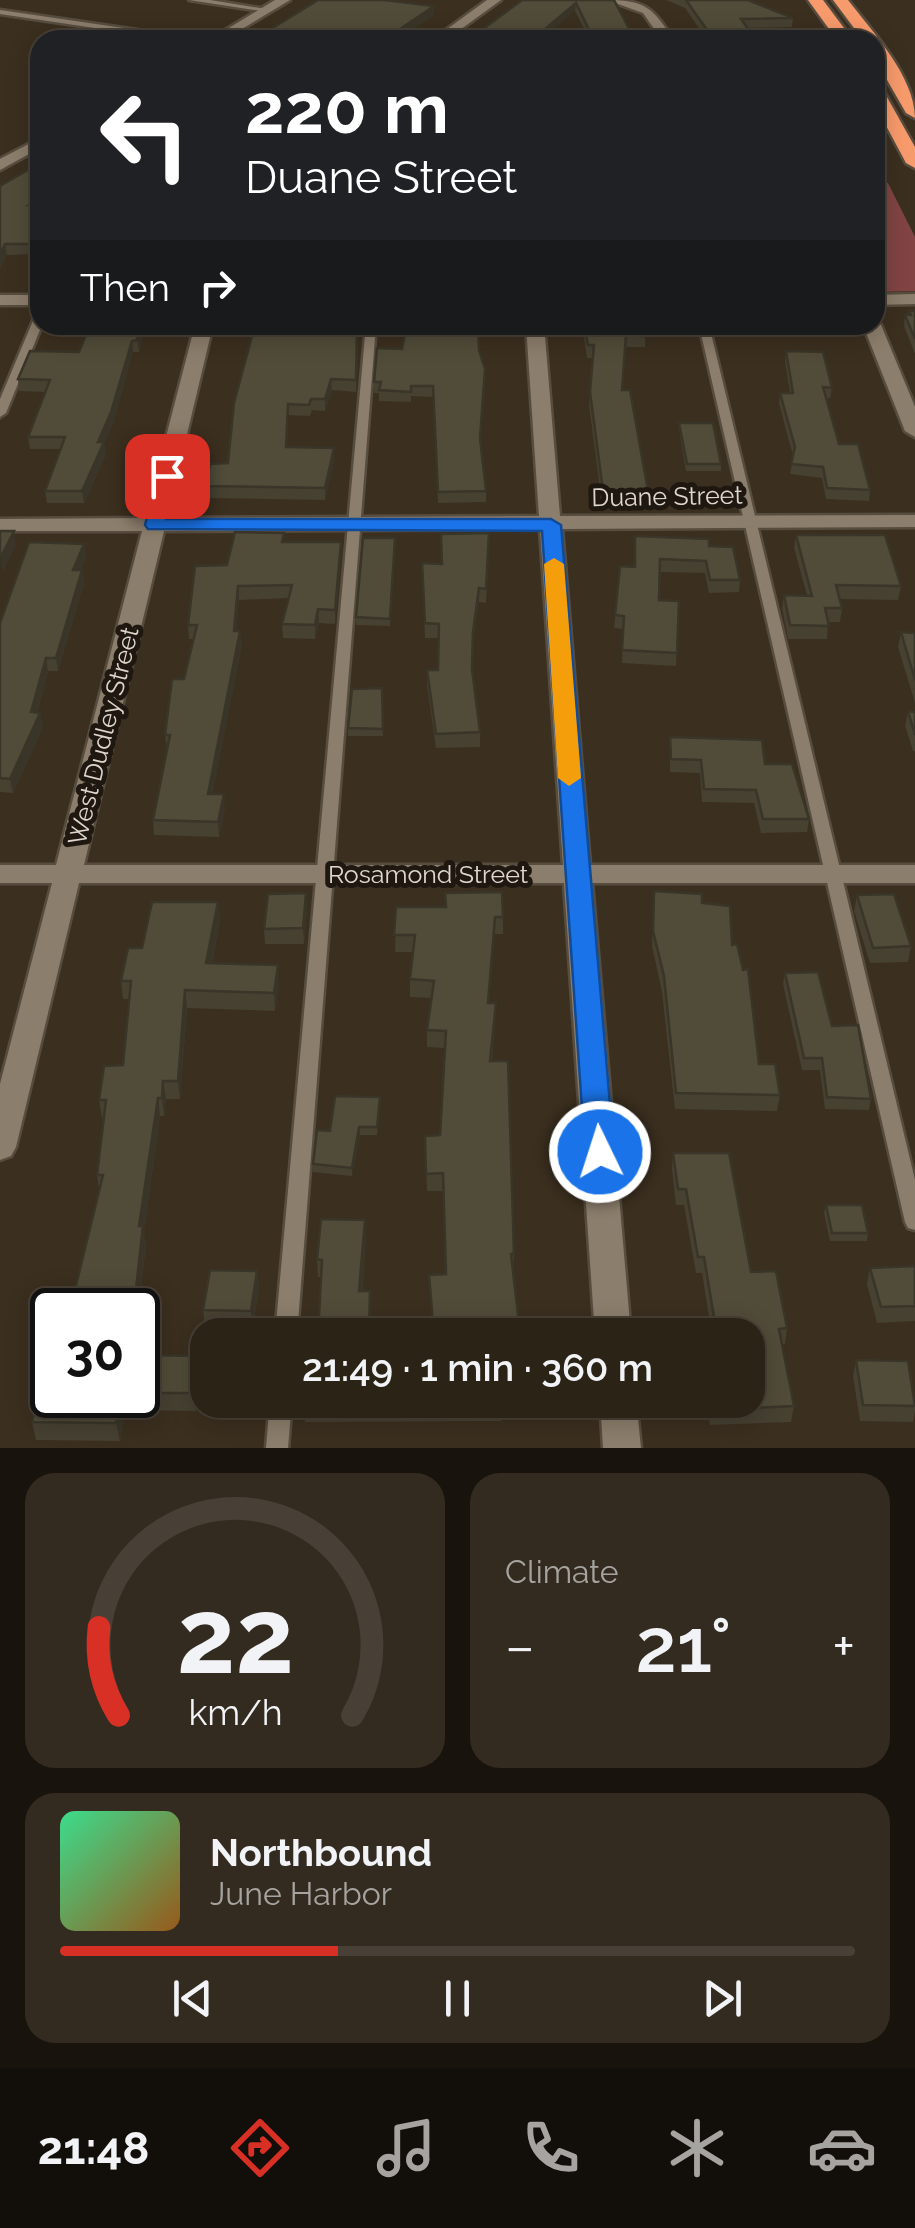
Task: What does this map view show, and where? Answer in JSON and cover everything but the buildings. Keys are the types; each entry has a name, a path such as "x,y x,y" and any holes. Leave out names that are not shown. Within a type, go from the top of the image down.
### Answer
{"highway":[{"path":"816,0 838,30"},
{"path":"840,0 863,30"},
{"path":"885,63 915,113"},
{"path":"885,108 915,163"}],"street":[{"path":"233,30 284,0"},
{"path":"452,30 495,0"},
{"path":"613,0 647,10 661,30"},
{"path":"0,165 30,148"},
{"path":"885,300 915,299"},
{"path":"0,300 30,300"},
{"name":"West Dudley Street","path":"0,1147 202,335"},
{"path":"536,335 612,1318"},
{"path":"876,335 915,432"},
{"name":"Duane Street","path":"0,525 915,522"},
{"name":"Rosamond Street","path":"0,874 915,874"},
{"path":"620,1418 622,1448"}],"lane":[{"path":"193,0 268,10"},
{"path":"0,12 123,30"},
{"path":"0,413 32,335"},
{"path":"287,1318 351,524 370,335"},
{"path":"706,335 915,1222"},
{"path":"277,1448 280,1418"}],"shaded area":[{"path":"885,183 915,237 915,291 885,292"}],"slow traffic":[{"path":"554,564 569,778"}],"route":[{"path":"167,476 155,525 551,525 600,1152"}]}
